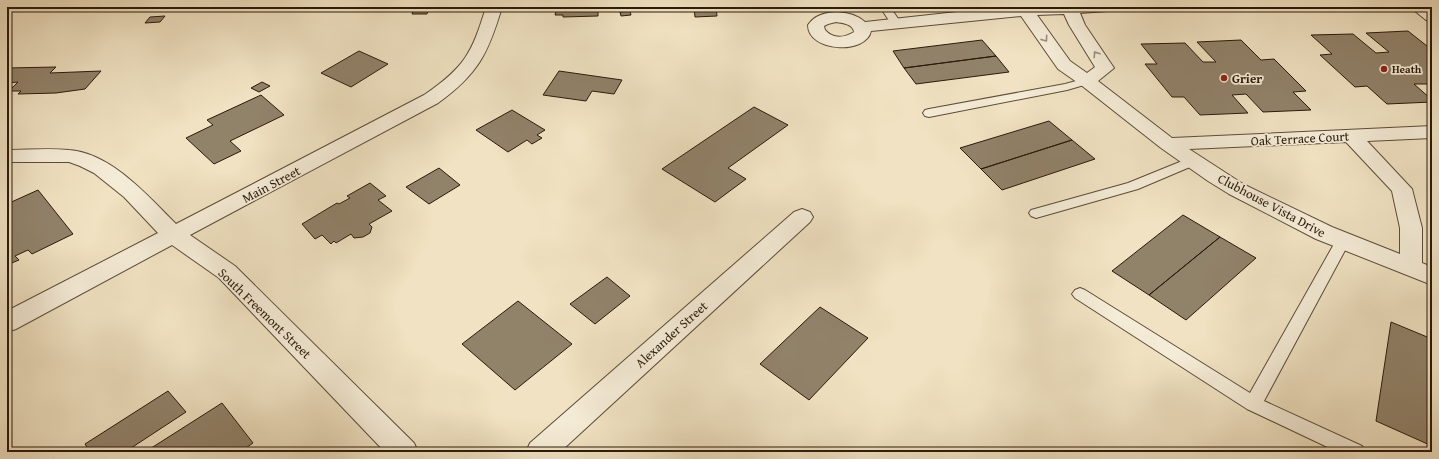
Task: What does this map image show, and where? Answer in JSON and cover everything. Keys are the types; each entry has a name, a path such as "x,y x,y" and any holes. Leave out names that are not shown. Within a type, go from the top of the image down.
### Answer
{"street":[{"name":"Main Street","path":"7,322 402,115 448,88 464,74 475,60 485,40 494,7"},
{"path":"862,27 1024,9 1114,7"},
{"path":"1418,7 1432,17"},
{"path":"1069,8 1077,25 1105,68 1087,81"},
{"name":"Clubhouse Vista Drive","path":"1024,9 1064,65 1192,161 1236,189 1324,233 1432,276"},
{"name":"Oak Terrace Court","path":"1168,144 1432,132"},
{"path":"1351,136 1402,189 1411,228 1411,268"},
{"name":"South Freemont Street","path":"7,156 70,156 87,161 101,168 131,192 174,235 227,272 404,452"},
{"name":"Alexander Street","path":"540,452 802,217"}],"lane":[{"path":"885,7 896,23"},
{"path":"929,113 1067,87 1087,81"},
{"path":"1036,213 1133,186 1192,161"},
{"path":"1253,404 1342,241"},
{"path":"1080,294 1253,404 1356,452"}],"building":[{"path":"404,7 429,7 427,14 412,14 413,11 402,11"},
{"path":"557,7 598,7 598,16 563,17 563,15 555,15"},
{"path":"694,7 716,7 717,16 695,17"},
{"path":"630,11 631,15 621,16 620,12"},
{"path":"165,16 160,22 145,23 150,17"},
{"name":"Heath","path":"1408,31 1432,50 1432,88 1427,84 1414,84 1432,100 1432,102 1387,104 1367,86 1355,87 1320,55 1332,54 1311,35 1353,34 1376,53 1389,52 1366,33"},
{"path":"982,40 996,56 904,68 893,51"},
{"name":"Grier","path":"1241,40 1261,60 1274,59 1306,91 1293,92 1311,110 1263,112 1246,94 1232,95 1248,113 1200,115 1184,97 1172,97 1145,64 1157,64 1141,44 1185,43 1203,62 1216,62 1197,42"},
{"path":"359,51 388,64 351,87 321,73"},
{"path":"996,56 1009,72 916,84 904,68"},
{"path":"56,67 50,73 101,71 85,89 56,93 18,94 21,91 9,91 18,82 7,83 7,68"},
{"path":"559,71 622,80 614,94 592,91 586,101 543,95"},
{"path":"262,82 270,86 259,92 251,88"},
{"path":"261,95 284,115 230,141 241,151 214,164 186,138 213,125 207,120"},
{"path":"754,107 788,125 728,168 746,179 715,202 662,169"},
{"path":"512,110 545,130 537,135 542,138 532,144 527,140 508,152 476,130"},
{"path":"1049,121 1072,140 981,169 960,148"},
{"path":"1072,140 1095,159 1002,190 981,169"},
{"path":"439,168 460,185 429,204 406,187"},
{"path":"370,183 386,196 378,200 392,211 369,224 372,227 370,233 363,237 354,238 351,234 336,243 334,241 331,244 322,235 315,239 302,224 337,203 339,204 350,198 347,196"},
{"path":"38,190 73,234 32,254 28,250 15,256 19,260 7,265 7,204"},
{"path":"1183,215 1220,237 1149,295 1112,271"},
{"path":"1220,237 1256,258 1186,320 1149,295"},
{"path":"607,277 630,296 595,324 570,304"},
{"path":"518,301 572,344 515,390 462,344"},
{"path":"820,307 868,338 809,400 760,364"},
{"path":"1391,322 1432,339 1432,446 1376,421"},
{"path":"168,391 186,412 125,452 90,452 85,444"},
{"path":"222,403 253,443 240,452 145,452"}],"place":[{"name":"Heath","path":"1384,69"},
{"name":"Grier","path":"1224,78"}]}
